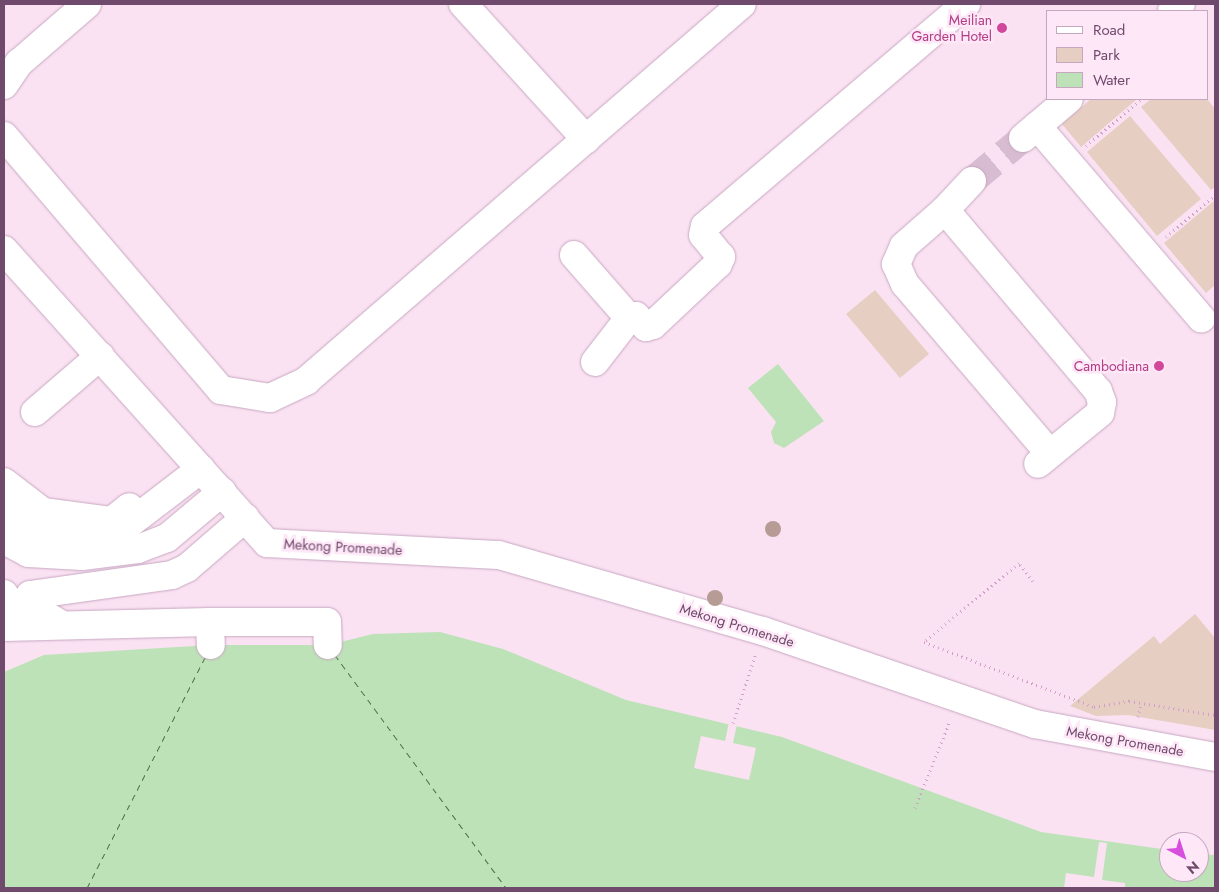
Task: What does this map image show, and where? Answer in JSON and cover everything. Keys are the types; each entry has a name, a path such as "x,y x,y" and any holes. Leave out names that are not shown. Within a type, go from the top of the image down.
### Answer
{"street":[{"path":"4,85 19,63 87,4"},
{"path":"464,4 586,139"},
{"path":"4,136 221,390 270,398 306,381 742,4"},
{"path":"595,362 629,318 636,316 646,327 660,318 721,257 704,235 704,226 966,4"},
{"path":"1068,100 1030,132 1201,318"},
{"path":"945,210 1098,391 1100,413 1044,459 905,284 896,264 904,246 945,210 972,181"},
{"name":"Mekong Promenade","path":"4,250 267,543 499,555 763,631 1035,724 1215,757"},
{"path":"574,255 629,318"},
{"path":"35,412 100,356"},
{"path":"4,482 43,512 112,521 195,462"},
{"path":"4,510 34,533 57,541 112,537 195,462"},
{"path":"4,540 28,553 82,556 138,549 167,538 222,492"},
{"path":"62,624 29,605 30,595 172,575 187,568 251,524"},
{"path":"4,594 15,612 62,624"},
{"path":"4,627 62,624 210,634 327,622 328,645"}],"path":[{"path":"1080,151 1140,100"},
{"path":"1159,243 1215,195"},
{"path":"1033,581 1019,563 924,642 1094,707 1129,701 1215,715"},
{"path":"733,723 763,631"},
{"path":"915,808 960,698"}],"green space":[{"path":"1090,100 1136,100 1081,147 1062,124"},
{"path":"1150,100 1208,100 1215,109 1215,187 1211,190 1141,107"},
{"path":"1130,116 1201,199 1157,236 1087,152"},
{"path":"1215,200 1215,285 1206,293 1164,243"},
{"path":"875,290 929,354 900,378 846,314"},
{"path":"1195,614 1215,638 1215,730 1128,715 1096,716 1070,706 1154,636 1160,644"}],"water":[{"path":"778,364 824,421 784,448 774,443 771,432 776,422 748,388"},
{"path":"440,632 503,649 626,700 782,737 1041,832 1159,849 1159,882 1209,882 1209,855 1215,855 1215,888 4,888 4,672 44,655 211,645 328,645 373,634"}],"pier":[{"path":"729,722 737,724 733,743 756,748 749,780 694,768 701,736 725,741"},
{"path":"1099,842 1107,843 1102,880 1125,883 1125,888 1064,888 1066,873 1094,877"}],"ferry route":[{"path":"335,655 506,888"},
{"path":"87,888 205,657"}],"tunnel":[{"path":"972,181 1023,138"}],"place":[{"name":"Meilian Garden Hotel","path":"1002,28"},
{"name":"Cambodiana","path":"1159,366"}]}
